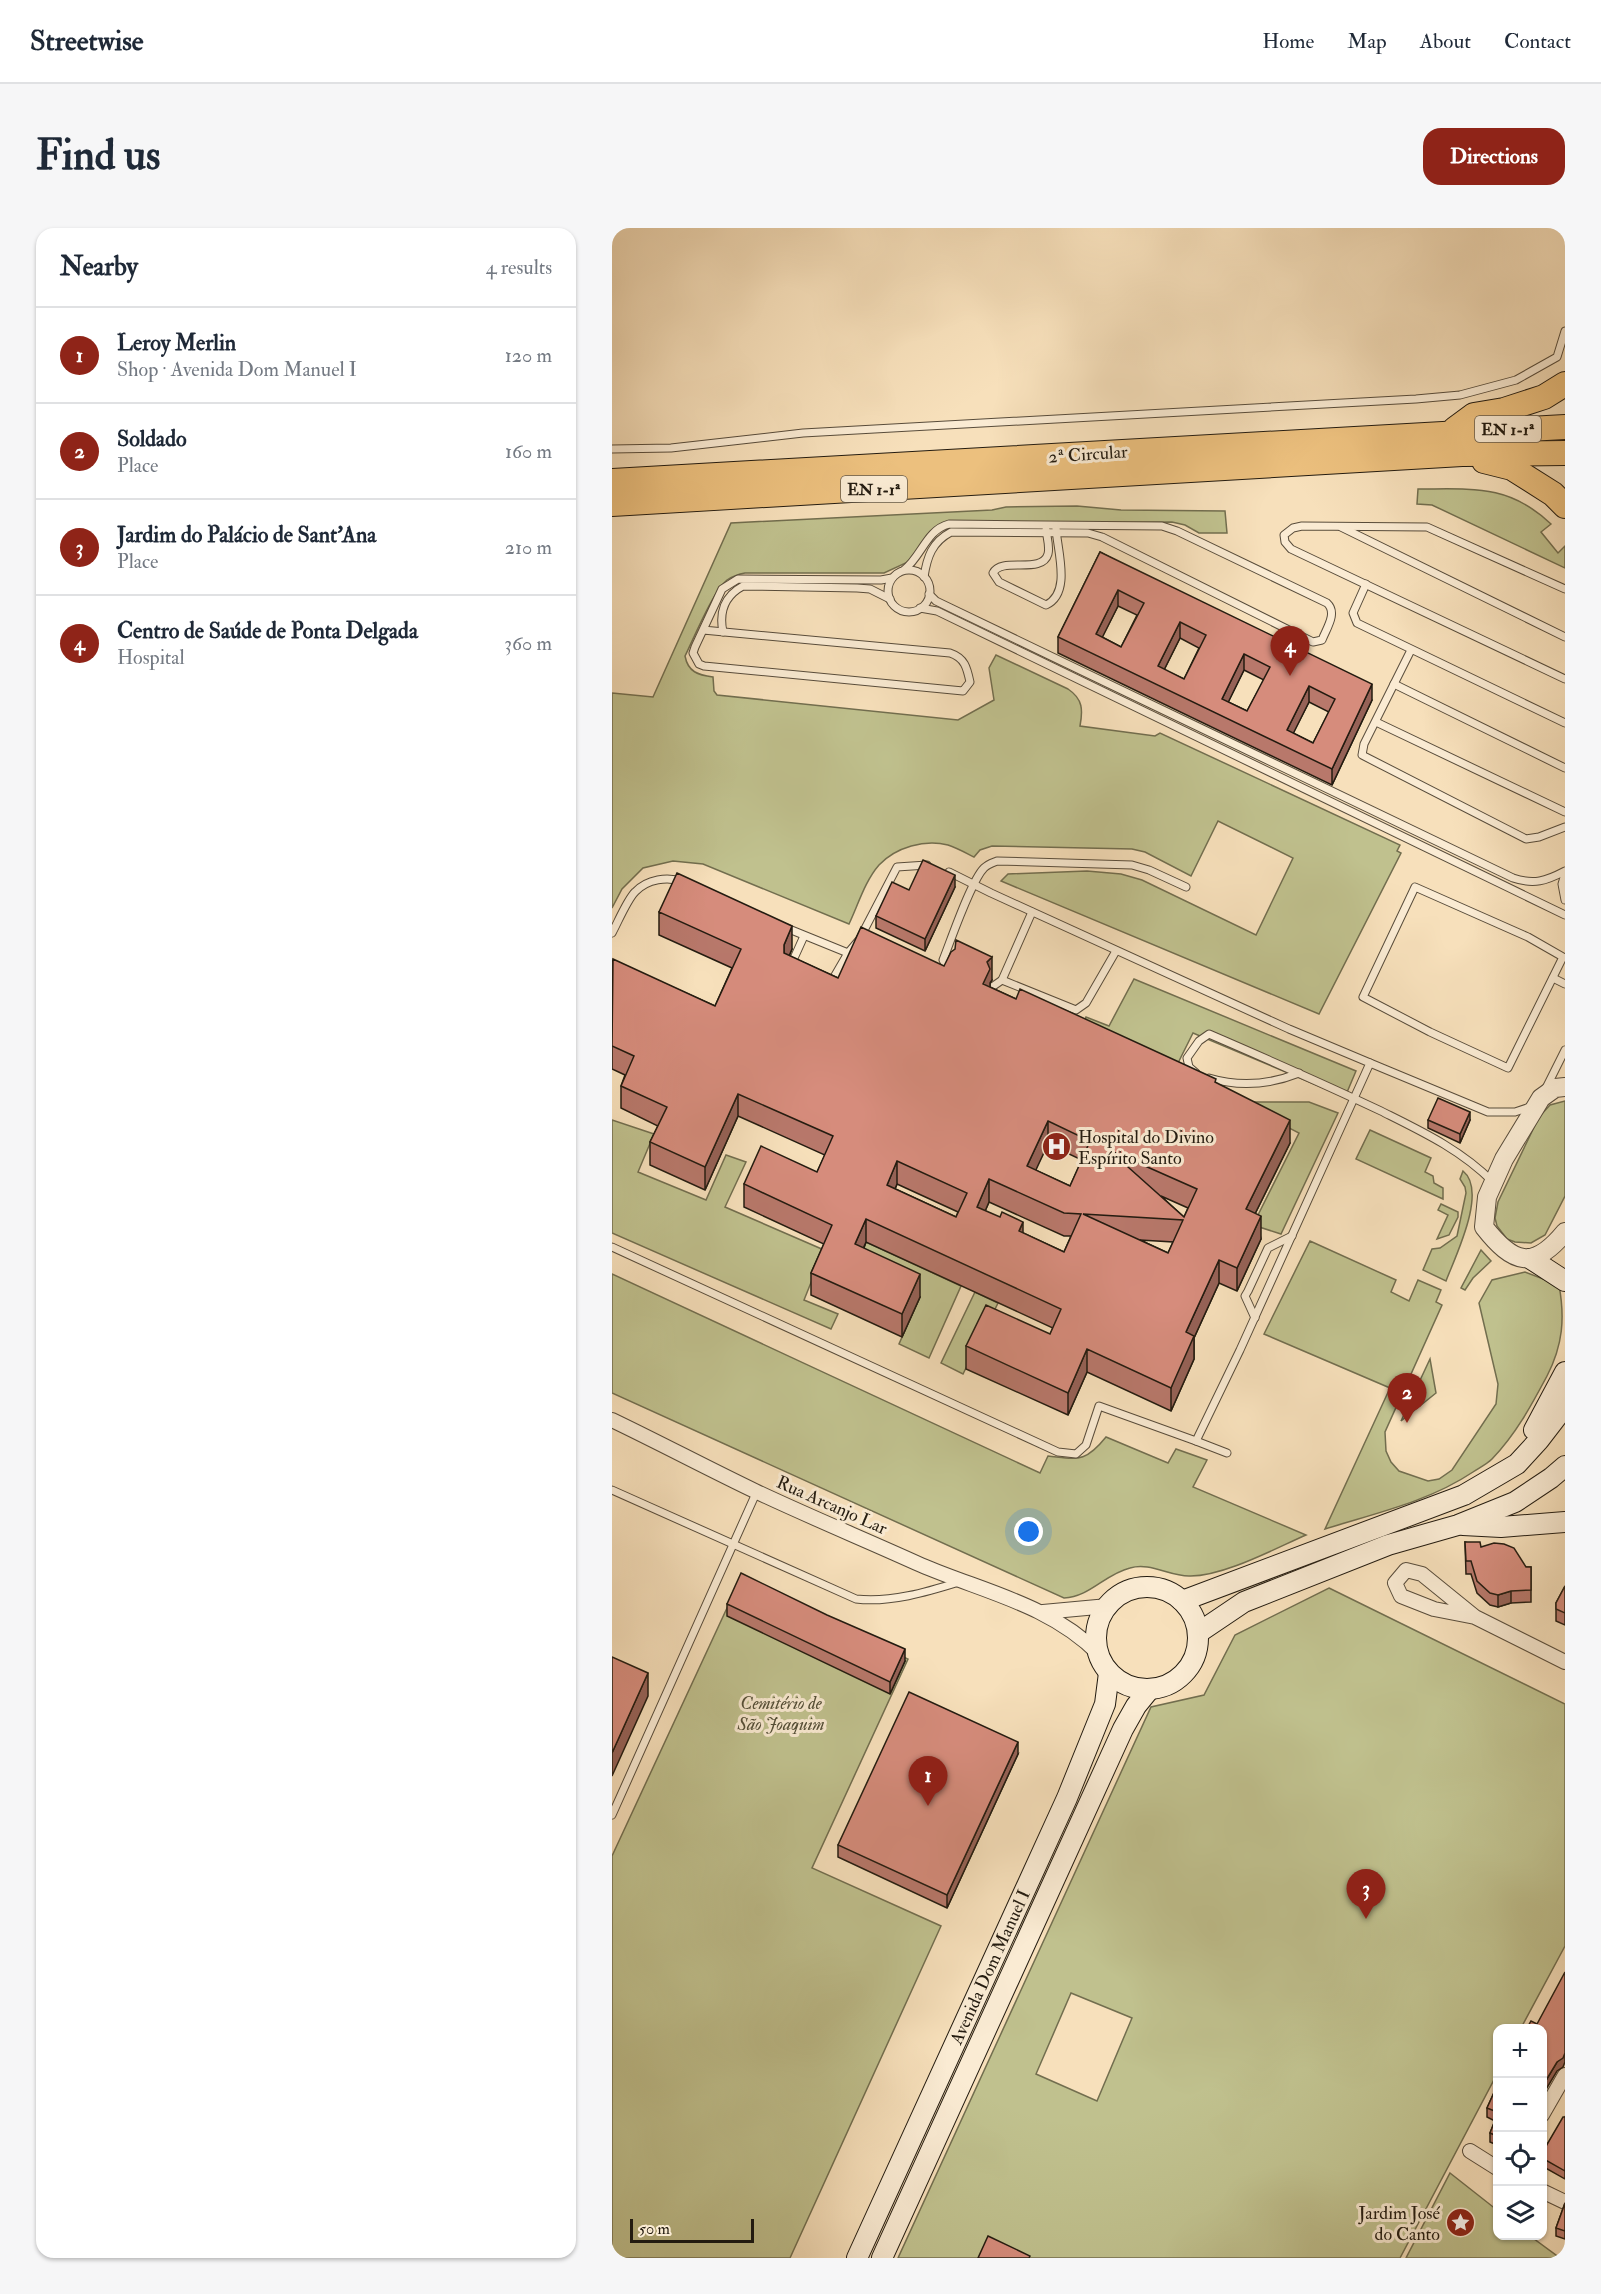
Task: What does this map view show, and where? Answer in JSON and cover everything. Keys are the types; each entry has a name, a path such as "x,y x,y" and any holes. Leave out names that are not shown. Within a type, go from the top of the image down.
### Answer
{"highway":[{"path":"1452,432 1474,415 1504,410 1544,397 1565,384"},
{"name":"2ª Circular","path":"612,481 1565,427"},
{"name":"2ª Circular","path":"612,504 1462,454 1565,453"},
{"path":"1462,454 1512,468 1552,494 1565,506"}],"main road":[{"path":"1531,1259 1565,1281"},
{"path":"1517,1464 1522,1447 1540,1421 1565,1372"},
{"path":"1182,1601 1464,1494 1517,1464 1539,1440 1559,1414 1565,1402"},
{"path":"1198,1633 1244,1602 1388,1545 1458,1525 1515,1502 1565,1466"},
{"path":"1458,1525 1501,1527 1565,1522"},
{"path":"1152,1587 1168,1592 1182,1601 1193,1615 1198,1633 1197,1649 1191,1665 1180,1678 1166,1686 1149,1690 1134,1688 1121,1682 1110,1673 1099,1654 1096,1637 1099,1621 1108,1606 1120,1595 1136,1589 1152,1587"},
{"name":"Avenida Dom Manuel I","path":"857,2258 1066,1798 1106,1704 1110,1673"},
{"name":"Avenida Dom Manuel I","path":"882,2258 1123,1729 1136,1706 1149,1690"}],"street":[{"path":"1565,1087 1555,1088 1538,1102 1492,1182 1487,1197 1484,1227 1508,1253 1531,1259 1548,1252 1565,1232"},
{"name":"Rua Arcanjo Lar","path":"612,1419 756,1491 960,1582 996,1593 1043,1612 1081,1636 1099,1654"},
{"path":"1475,1617 1434,1609 1401,1596 1395,1583 1406,1570 1422,1574 1475,1617 1565,1662"},
{"path":"1043,1612 1108,1606"},
{"path":"1547,2106 1565,2074"},
{"path":"1470,2151 1493,2165"},
{"path":"1547,2193 1565,2202"}],"lane":[{"path":"612,448 671,448 803,433 1416,399 1460,394 1516,380 1557,357 1565,331"},
{"path":"704,630 950,653 966,664 970,682 963,691 704,666 699,664 693,653 722,589 738,579 881,580 892,578 904,570 915,560 929,537 943,526 960,524 1046,529"},
{"path":"924,576 931,549 941,537 951,532 1046,529 1162,526 1327,603 1332,607 1333,614 1322,640 1313,642 1102,537 1056,529"},
{"path":"1339,526 1565,637"},
{"path":"1565,589 1431,528 1339,526 1293,528 1287,531 1283,538 1292,549 1565,679"},
{"path":"1046,529 1048,552 1044,560 1038,564 1000,567 993,573 999,582 1046,606 1053,601 1062,578 1056,529"},
{"path":"723,632 721,613 729,596 743,586 857,588 870,590 890,599 899,609 914,611 926,603 929,594 928,582 918,572 904,570"},
{"path":"890,599 888,585 892,578"},
{"path":"1366,584 1353,613 1353,618 1363,627 1565,723"},
{"path":"929,594 936,601 1513,878 1524,882 1541,882 1565,873"},
{"path":"920,608 937,611 1565,915"},
{"path":"1411,650 1361,753 1370,760 1526,838 1539,837 1565,827"},
{"path":"1394,684 1565,768"},
{"path":"1376,722 1565,812"},
{"path":"950,969 946,967 943,960 974,885 983,869 990,863 997,861 1132,865 1186,887"},
{"path":"819,983 829,987 848,953 859,940 897,867 933,864"},
{"path":"944,870 1289,1029 1488,1112 1515,1112 1538,1102 1565,1050"},
{"path":"1565,873 1562,885 1565,900"},
{"path":"612,933 635,891 658,879 673,878 695,888"},
{"path":"1415,887 1528,938 1563,957 1553,978 1508,1068 1430,1032 1363,997 1415,887"},
{"path":"992,987 1002,980 1032,912"},
{"path":"771,921 848,953"},
{"path":"799,974 789,970 804,936"},
{"path":"1002,980 1076,1010 1086,1003 1116,951"},
{"path":"1553,978 1565,984"},
{"path":"1299,1073 1271,1082 1227,1083 1199,1076 1189,1067 1187,1058 1198,1041 1209,1034 1299,1073 1442,1141 1476,1165 1492,1182"},
{"path":"1196,1441 1255,1318 1370,1063"},
{"path":"1255,1318 1245,1296 1268,1248 1292,1236"},
{"path":"612,1246 1058,1452 1076,1454 1086,1444 1100,1406 1227,1454"},
{"path":"612,1490 856,1599 902,1596 960,1582"},
{"path":"612,1815 735,1544 756,1491"}],"green space":[{"path":"1418,489 1489,492 1505,495 1520,502 1551,524 1541,532 1558,553 1565,546 1565,568 1432,505 1417,504"},
{"path":"1077,506 1121,510 1225,511 1227,533 1199,533 1185,525 1172,522 942,524 908,562 884,573 745,573 731,577 710,604 685,656 686,661 694,672 713,677 714,691 717,695 958,720 994,700 989,668 996,655 1073,693 1081,705 1080,726 1155,736 1160,733 1400,845 1397,851 1401,853 1319,1014 1001,881 1008,874 1087,871 1121,874 1142,880 1256,935 1293,858 1218,821 1191,876 1145,852 1132,849 992,846 980,850 974,857 948,845 930,843 902,849 879,865 866,886 849,924 703,864 673,861 643,868 622,889 612,908 612,693 653,697 731,523 992,510 1006,507"},
{"path":"1134,979 1356,1071 1345,1097 1193,1033 1175,1069 1082,1028 1086,1017 1109,1026"},
{"path":"1565,1101 1565,1196 1545,1235 1531,1243 1507,1239 1497,1226 1495,1218 1498,1202 1539,1117 1550,1105"},
{"path":"1239,1102 1309,1102 1338,1113 1281,1234 1253,1225 1299,1133"},
{"path":"612,1120 654,1134 638,1172 706,1200 726,1155 746,1162 725,1207 824,1250 804,1300 838,1314 831,1329 612,1233"},
{"path":"1370,1130 1431,1158 1425,1172 1433,1176 1434,1183 1443,1188 1443,1199 1356,1159"},
{"path":"1463,1171 1470,1180 1471,1208 1462,1241 1446,1281 1423,1270 1432,1249 1440,1248 1457,1236 1466,1193 1460,1179"},
{"path":"1441,1204 1458,1212 1458,1217 1449,1235 1437,1239 1448,1215 1438,1210"},
{"path":"1310,1241 1396,1280 1391,1292 1409,1301 1418,1280 1441,1290 1436,1302 1442,1305 1385,1432 1386,1451 1391,1462 1399,1471 1428,1481 1439,1479 1452,1470 1496,1404 1498,1384 1479,1303 1492,1280 1525,1272 1559,1285 1562,1309 1561,1331 1552,1365 1523,1419 1492,1459 1456,1482 1420,1499 1325,1529 1390,1388 1264,1334"},
{"path":"866,1242 961,1286 929,1358 899,1344 920,1297 855,1267"},
{"path":"1481,1250 1491,1261 1473,1278 1465,1290 1461,1288"},
{"path":"612,1274 1040,1473 1048,1456 1080,1457 1092,1451 1106,1437 1168,1463 1176,1449 1207,1460 1193,1487 1306,1535 1217,1572 1189,1576 1145,1567 1130,1568 1113,1575 1082,1594 1064,1598 612,1393"},
{"path":"975,1292 998,1303 963,1374 941,1363"},
{"path":"1430,1359 1436,1393 1401,1421"},
{"name":"Cemitério de São Joaquim","path":"740,1580 908,1659 812,1868 941,1926 790,2258 612,2258 612,1856"},
{"path":"1329,1588 1565,1704 1565,1946 1523,2024 1493,2024 1493,2082 1400,2258 898,2258 1151,1707 1204,1695 1235,1635","holes":["1071,1993 1132,2018 1097,2101 1036,2074"]},
{"name":"Jardim José do Canto","path":"1450,2173 1493,2207 1493,2240 1535,2240 1560,2258 1406,2258"}],"building":[{"path":"1100,552 1372,684 1332,769 1058,637","holes":["1118,590 1144,603 1121,647 1096,634","1180,622 1206,635 1184,679 1158,666","1244,654 1270,667 1247,711 1222,699","1309,686 1335,699 1313,743 1287,730"]},
{"path":"923,860 955,875 925,939 876,916 892,882 909,890"},
{"path":"677,873 792,926 784,945 784,953 838,978 861,927 944,966 955,949 956,940 992,957 987,962 990,969 983,984 1016,999 1020,989 1216,1079 1215,1082 1290,1120 1246,1209 1261,1216 1237,1268 1219,1260 1186,1332 1194,1336 1171,1388 1087,1349 1068,1393 966,1346 986,1305 1050,1334 1061,1309 866,1219 855,1244 920,1274 902,1314 811,1273 832,1225 744,1184 761,1146 817,1172 833,1136 738,1094 705,1167 650,1142 667,1107 621,1086 634,1056 612,1046 613,959 715,1006 741,949 659,912","holes":["1048,1121 1090,1141 1070,1186 1027,1166","1109,1150 1197,1189 1184,1217","897,1161 967,1193 956,1217 887,1185","989,1179 1064,1213 1081,1214 1064,1252 1019,1231 1023,1222 1002,1212 1000,1217 977,1207","1083,1214 1183,1220 1168,1253"]},
{"path":"1438,1098 1470,1112 1460,1134 1428,1120"},
{"path":"1465,1542 1480,1542 1481,1547 1494,1543 1514,1548 1526,1567 1531,1567 1531,1590 1511,1591 1498,1595 1490,1593 1477,1581 1471,1561 1466,1561"},
{"path":"741,1573 827,1615 905,1649 890,1682 727,1604"},
{"path":"1565,1586 1565,1613 1556,1609 1556,1603"},
{"path":"612,1657 648,1673 612,1753"},
{"path":"909,1692 1018,1742 947,1895 838,1845"},
{"path":"1565,1972 1565,2053 1547,2079 1547,2024 1537,2024"},
{"path":"1493,2095 1493,2110 1487,2108"},
{"path":"1565,2117 1565,2171 1547,2161 1547,2144"},
{"path":"1565,2203 1565,2231 1556,2228"},
{"path":"988,2236 1030,2256 1029,2258 978,2258"}],"place":[{"name":"Centro de Saúde de Ponta Delgada","path":"1290,676"},
{"name":"Hospital do Divino Espírito Santo","path":"1057,1147"},
{"name":"Soldado","path":"1407,1423"},
{"name":"Leroy Merlin","path":"928,1806"},
{"name":"Jardim do Palácio de Sant'Ana","path":"1366,1919"},
{"name":"Jardim José do Canto","path":"1461,2223"}]}
